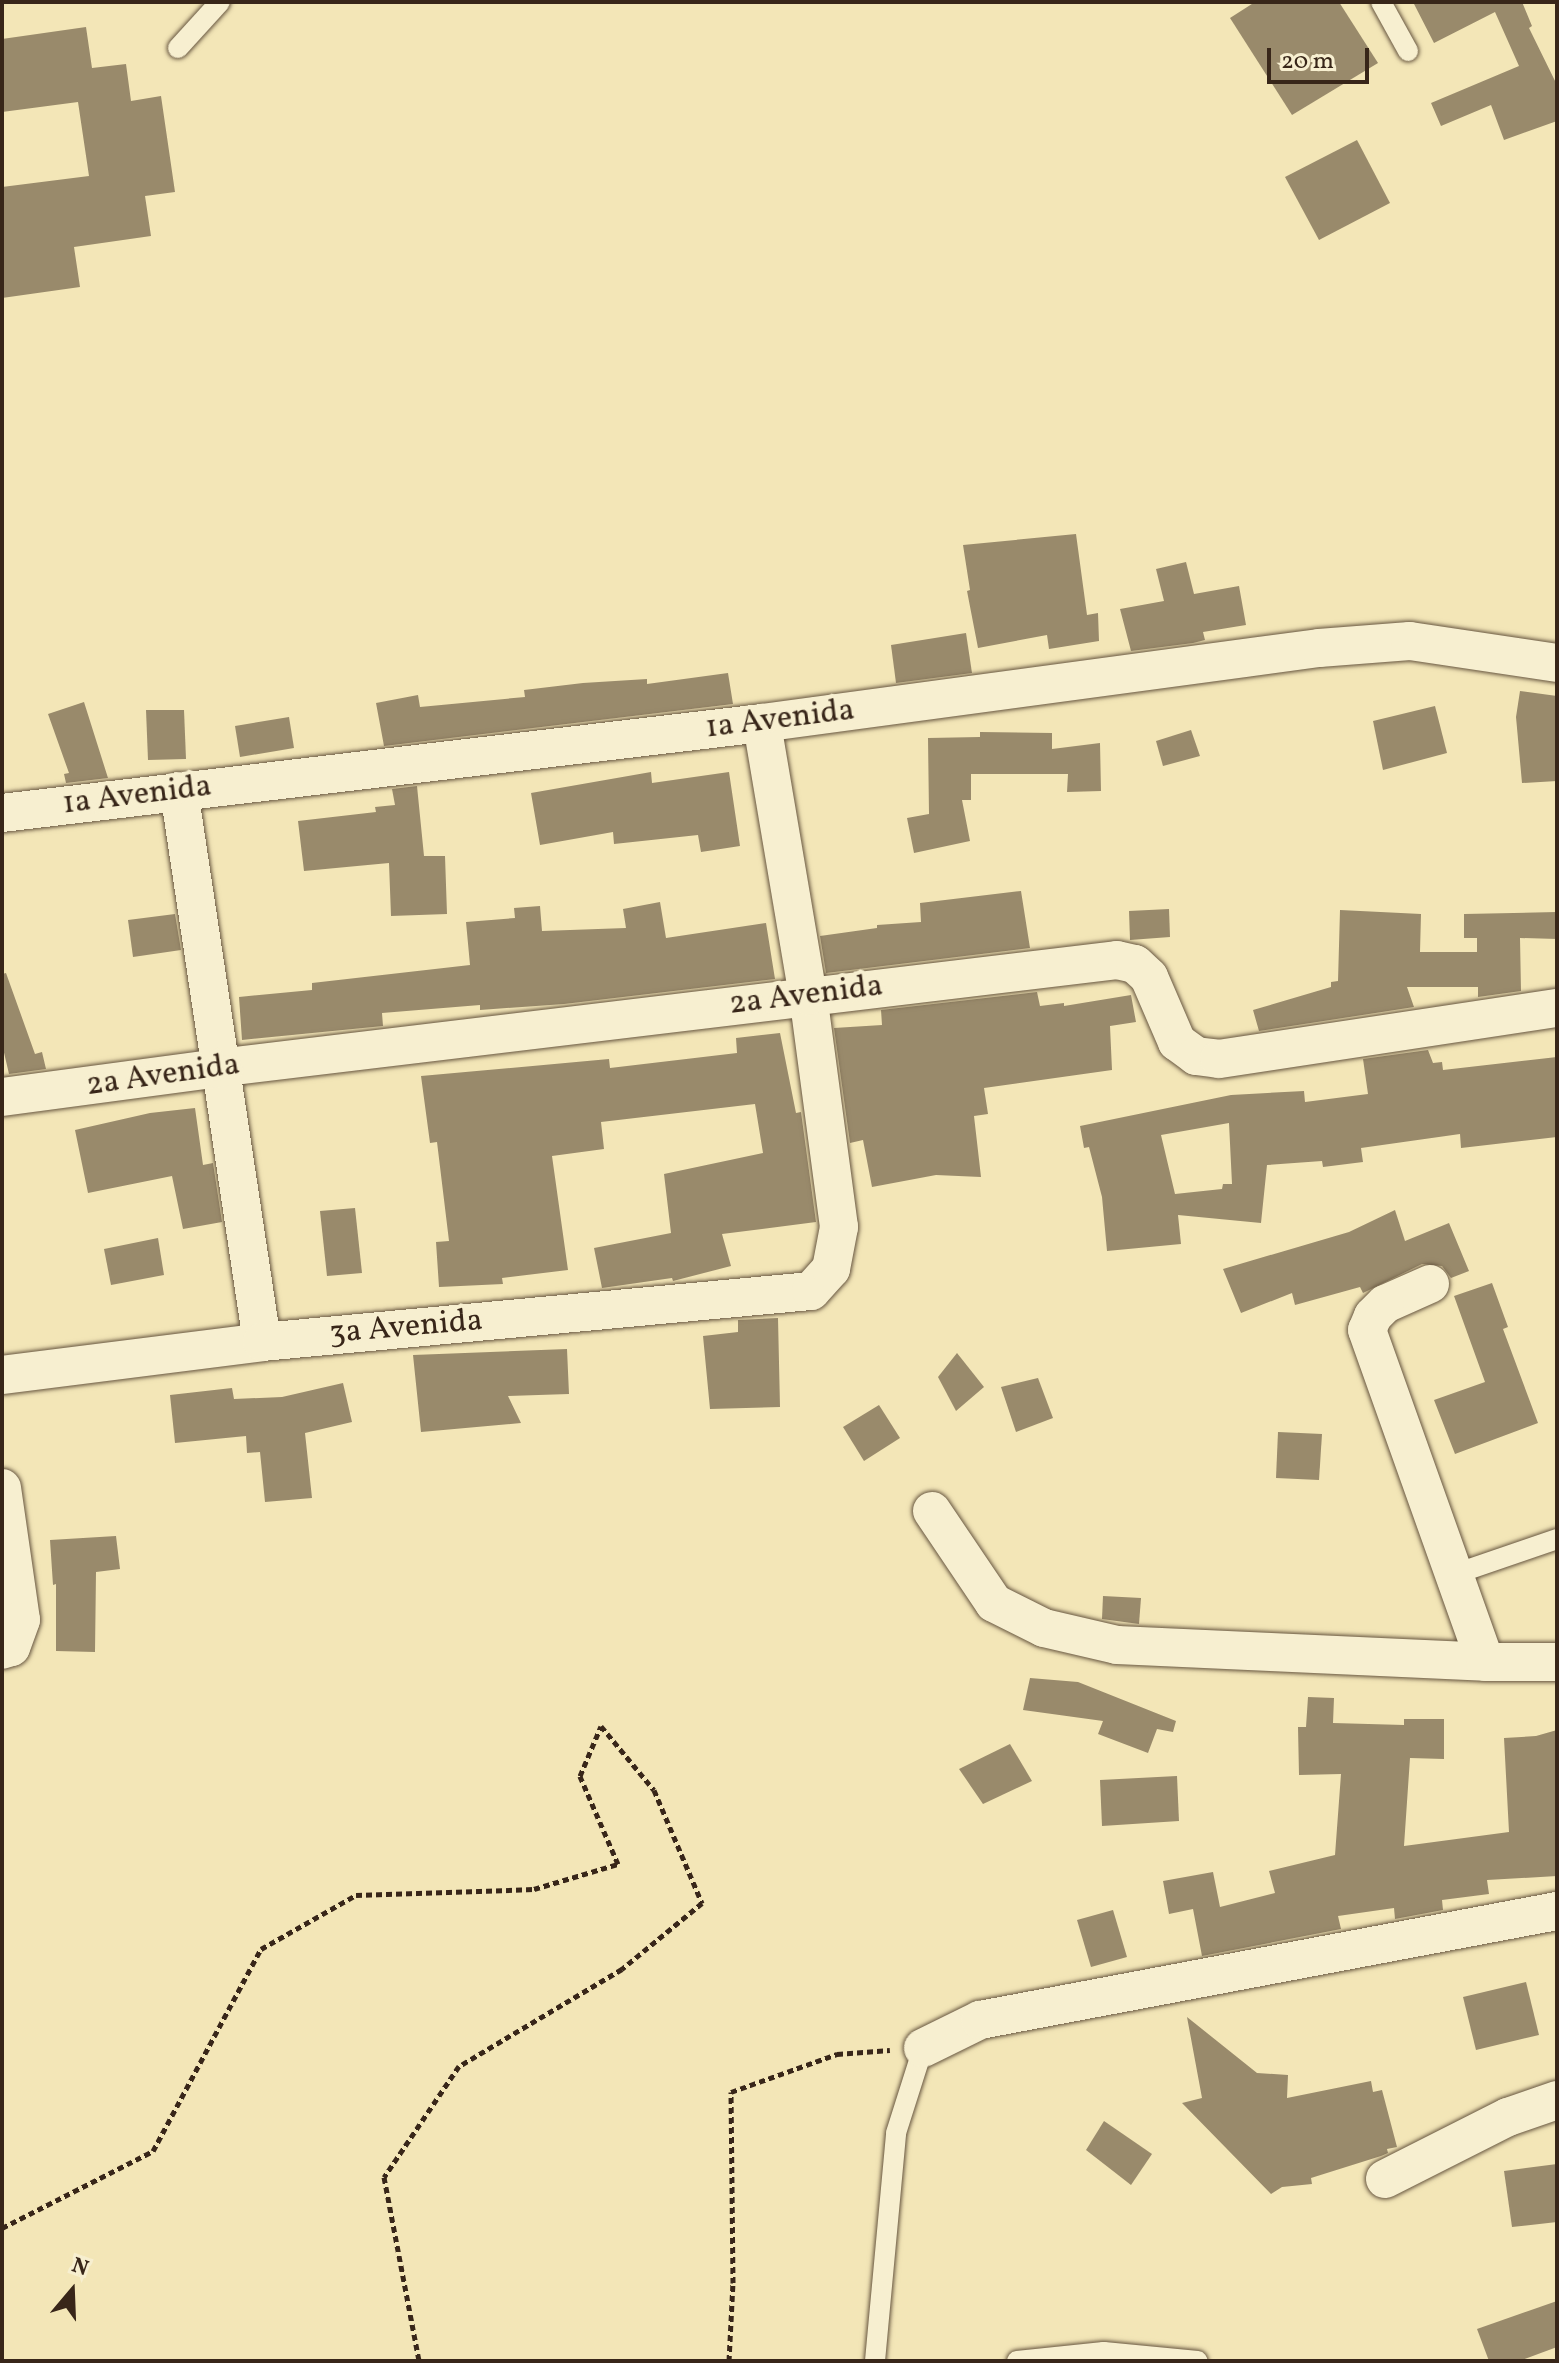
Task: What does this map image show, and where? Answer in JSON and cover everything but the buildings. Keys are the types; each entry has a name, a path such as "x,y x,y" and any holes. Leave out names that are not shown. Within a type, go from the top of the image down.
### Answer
{"street":[{"name":"1a Avenida","path":"2,813 762,723 1319,648 1410,641 1557,663"},
{"path":"762,723 808,996"},
{"path":"179,791 218,1068 262,1342"},
{"name":"2a Avenida","path":"2,1097 218,1068 1117,960 1135,964 1149,977 1177,1042 1196,1056 1219,1059 1557,1008"},
{"name":"3a Avenida","path":"2,1375 262,1342 811,1291 831,1269 839,1227 808,996"},
{"path":"1430,1284 1385,1304 1373,1316 1367,1330 1485,1662"},
{"path":"2,1488 21,1620 7,1649"},
{"path":"932,1511 994,1603 1044,1628 1117,1645 1485,1662 1557,1662"},
{"path":"923,2048 980,2020 1557,1911"},
{"path":"1385,2179 1508,2117 1557,2100"}],"lane":[{"path":"178,48 220,2"},
{"path":"1381,2 1408,51"},
{"path":"1455,1574 1557,1539"},
{"path":"875,2361 896,2133 923,2048"},
{"path":"1017,2361 1060,2359 1104,2352 1198,2361"}],"path":[{"path":"2,2228 153,2151 261,1949 356,1895 534,1889 618,1864 580,1776 601,1726 654,1790 702,1903 622,1969 459,2066 384,2177 419,2361"},
{"path":"729,2361 733,2283 731,2092 837,2054 923,2048"}]}
